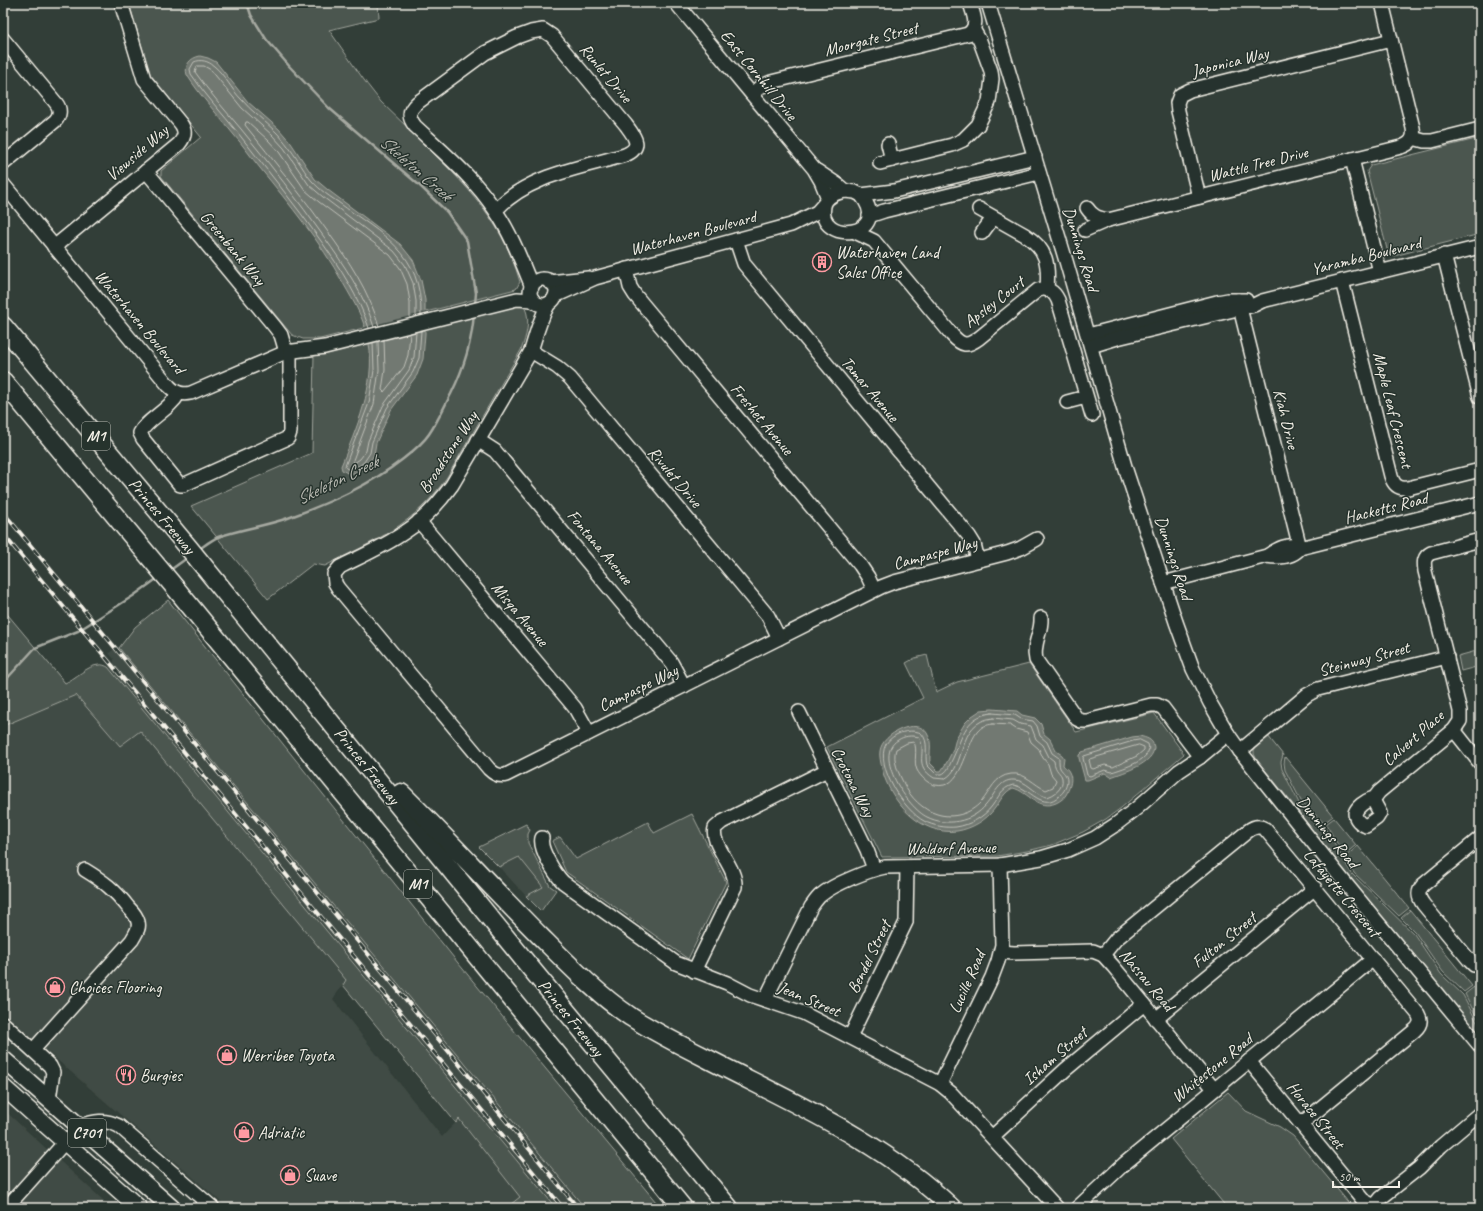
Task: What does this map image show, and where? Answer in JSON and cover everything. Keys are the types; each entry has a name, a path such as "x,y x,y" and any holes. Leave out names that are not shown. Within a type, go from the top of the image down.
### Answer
{"highway":[{"name":"Princes Freeway","path":"3,326 188,547 528,966 729,1208"},
{"name":"Princes Freeway","path":"3,381 158,566 681,1208"},
{"path":"339,732 438,829 575,972 600,994 632,1017 681,1045 856,1135 912,1173 952,1208"}],"main road":[{"name":"C701","path":"3,1059 172,1208"},
{"name":"C701","path":"3,1087 139,1208"},
{"path":"65,1142 80,1126"}],"street":[{"name":"Viewside Way","path":"54,247 179,144 184,135 184,131 177,119 144,79 121,3"},
{"name":"East Cornhill Drive","path":"677,3 814,169 822,181 826,201"},
{"path":"888,144 886,162 952,146 963,140 978,125 989,102 992,79 991,71 980,41 973,29 975,22 970,3"},
{"name":"Dunnings Road","path":"988,3 1090,341 1126,470 1193,669 1226,731 1240,751 1342,879 1480,1046"},
{"path":"1382,3 1413,128 1413,138 1424,141 1432,141 1480,129"},
{"name":"Moorgate Street","path":"752,94 760,87 771,82 961,36 968,34 973,29"},
{"name":"Runlet Drive","path":"410,113 417,103 485,53 499,45 536,31 545,31 552,36 626,124 634,136 636,146 632,151 624,155 548,177 526,187 501,204 496,210"},
{"path":"3,39 56,103 59,109 58,116 55,121 3,164"},
{"name":"Japonica Way","path":"1199,197 1178,111 1177,103 1180,95 1198,88 1391,40"},
{"name":"Broadstone Way","path":"410,113 410,118 416,126 480,190 496,210 521,259 533,294 536,331"},
{"name":"Wattle Tree Drive","path":"1085,230 1108,220 1405,146 1413,138"},
{"path":"861,195 894,191 1035,157"},
{"path":"1352,159 1380,272"},
{"name":"East Cornhill Drive","path":"814,169 845,191"},
{"name":"Greenbank Way","path":"146,170 281,335 288,351 289,435 285,440 180,485 141,436 142,430 171,404 179,393"},
{"path":"855,232 864,227 869,219 884,211 1039,173"},
{"name":"Waterhaven Boulevard","path":"3,184 169,386 179,393 191,393 288,351 319,348 533,294"},
{"path":"845,191 855,192 861,195 867,204 874,241 855,232 837,230 829,225 825,218 826,201 836,193 845,191"},
{"name":"Waterhaven Boulevard","path":"552,300 595,278 792,225 817,212 826,201"},
{"path":"1087,208 1096,218 1108,220"},
{"path":"979,209 1028,237 1040,247 1048,268 1046,289"},
{"path":"982,232 993,218"},
{"name":"Waterhaven Boulevard","path":"800,221 819,222 829,225"},
{"name":"Tamar Avenue","path":"736,240 744,264 969,536 974,544 978,560"},
{"name":"Apsley Court","path":"874,241 960,343 967,344 979,338 1033,293 1040,289 1046,289 1054,293 1058,300 1092,414"},
{"name":"Yaramba Boulevard","path":"1090,341 1124,336 1239,304 1254,305 1262,301 1480,247"},
{"path":"1444,255 1480,397"},
{"name":"Broadstone Way","path":"521,259 547,281"},
{"name":"Freshet Avenue","path":"626,269 630,287 635,295 840,541 868,577 874,590"},
{"name":"Waterhaven Boulevard","path":"547,281 595,278"},
{"path":"547,281 555,289 552,300 543,305 533,294 535,282 547,281"},
{"name":"Maple Leaf Crescent","path":"1342,281 1394,484 1401,488 1408,488 1480,470"},
{"name":"Broadstone Way","path":"334,574 340,567 390,542 406,532 440,500 452,485 531,351 536,331 543,314 552,300"},
{"name":"Kiah Drive","path":"1239,304 1300,548"},
{"name":"Rivulet Drive","path":"531,351 557,367 570,378 768,616 779,638"},
{"path":"1067,402 1086,397"},
{"name":"Fontana Avenue","path":"478,440 495,451 579,550 671,662 684,686"},
{"name":"Hacketts Road","path":"1163,583 1267,556 1279,558 1295,554 1300,548 1480,503"},
{"name":"Misqa Avenue","path":"419,521 575,708 589,733"},
{"name":"Campaspe Way","path":"334,574 335,583 338,588 489,769 495,774 502,776 874,590 894,582 1014,551 1037,539"},
{"name":"Calvert Place","path":"1373,800 1379,792 1454,730 1459,724 1461,716 1424,565 1425,557 1431,553 1480,540"},
{"path":"1041,618 1041,629 1034,649 1036,660 1077,720 1087,721 1151,705 1157,705 1163,708 1198,754"},
{"name":"Steinway Street","path":"1240,751 1308,695 1318,689 1447,657"},
{"name":"Crotona Way","path":"799,712 867,850 874,869"},
{"path":"1454,730 1480,763"},
{"name":"Waldorf Avenue","path":"765,1000 811,907 817,898 826,891 874,869 906,867 1000,866 1030,861 1073,848 1095,838 1125,817 1226,731"},
{"path":"694,971 735,887 733,874 715,836 715,828 722,822 827,770"},
{"name":"Lafayette Crescent","path":"1103,955 1116,940 1248,831 1256,827 1262,827 1268,832 1419,1015 1420,1019 1419,1026 1301,1124"},
{"name":"Jean Street","path":"542,838 542,846 554,870 563,882 676,963 694,971 719,979 750,995 803,1013 940,1084 992,1137 1057,1208"},
{"path":"1480,838 1423,885 1420,888 1418,895 1423,904 1470,961 1474,965 1480,966"},
{"name":"Lucille Road","path":"940,1084 992,977 1001,952 1000,866"},
{"name":"Bendel Street","path":"850,1037 906,922 906,867"},
{"path":"33,1050 126,946 137,931 139,924 136,916 117,893 107,884 85,870"},
{"name":"Fulton Street","path":"1156,1019 1315,888"},
{"name":"Nassau Road","path":"1001,952 1085,951 1103,955 1214,1090"},
{"name":"Whitestone Road","path":"1076,1208 1124,1164 1373,959"},
{"name":"Isham Street","path":"992,1137 1065,1070 1144,1004"},
{"path":"3,1023 50,1066 53,1072 49,1099"},
{"name":"Horace Street","path":"1249,1061 1363,1200 1373,1207"},
{"path":"1419,1168 1441,1146 1480,1113"},
{"path":"80,1126 98,1121 112,1122 119,1126 213,1208"},
{"path":"1373,1207 1381,1198 1419,1168 1445,1151 1480,1124"},
{"path":"6,1208 65,1142"}],"shaded area":[{"path":"129,3 378,3 379,18 329,30 381,102 460,181 489,216 512,258 520,282 516,289 320,339 303,339 292,335 161,176 161,171 201,137 150,74"},
{"path":"1480,138 1480,234 1394,256 1388,253 1367,171 1371,165"},
{"path":"519,305 525,308 528,318 526,334 521,350 447,477 434,494 407,520 392,530 325,566 313,564 268,599 191,506 312,453 314,355"},
{"path":"168,600 458,963 661,1208 585,1208 119,648 135,627"},
{"path":"3,609 120,746 140,730 346,980 333,999 442,1137 459,1119 520,1197 506,1208 228,1208 3,1013"},
{"path":"3,609 65,683 90,667 104,665 108,667 556,1208 506,1208 520,1197 459,1119 456,1123 343,985 346,980 140,731 120,746 76,695 3,726"},
{"path":"118,646 585,1208 556,1208 108,667 114,663 114,659 109,653"},
{"path":"1480,650 1480,666 1461,671 1458,656"},
{"path":"927,655 936,692 957,682 1029,664 1076,732 1154,713 1184,754 1106,819 1083,832 1052,845 997,856 882,857 827,747 923,698 906,663 915,658"},
{"path":"1266,736 1268,736 1283,755 1281,762 1282,769 1299,803 1323,825 1352,874 1414,934 1441,974 1463,995 1480,1028 1480,1038 1336,863 1296,808 1257,760 1254,754 1254,748"},
{"path":"1285,757 1333,816 1324,823 1301,801 1285,770"},
{"path":"692,814 726,882 688,959 566,872 552,841 560,837 576,859 648,822 654,833"},
{"path":"1334,818 1356,845 1344,855 1326,824"},
{"path":"526,824 530,830 528,834 528,843 550,886 556,890 541,911 526,896 543,887 519,857 499,867 479,847"},
{"path":"1358,846 1409,908 1399,916 1354,873 1345,857"},
{"path":"519,857 544,888 526,896 499,867"},
{"path":"1410,910 1472,986 1464,992 1443,972 1415,932 1401,918"},
{"path":"1474,987 1480,995 1480,1024 1465,994"},
{"path":"1228,1092 1246,1111 1280,1127 1293,1136 1353,1208 1227,1208 1171,1139"},
{"path":"3,1109 62,1163 112,1208 3,1208"}],"water":[{"path":"200,56 216,62 248,102 279,129 291,143 315,179 400,244 413,260 421,280 425,300 423,359 417,375 391,410 376,443 374,455 367,465 358,472 349,474 342,470 341,466 358,422 370,375 369,344 362,320 334,268 315,238 187,75 186,68 189,62 193,58"},
{"path":"992,709 1017,711 1022,715 1035,718 1041,724 1044,734 1050,739 1056,751 1064,758 1063,765 1068,770 1071,777 1071,782 1066,795 1056,803 1044,805 1013,788 1005,794 988,816 968,828 957,831 943,831 931,828 919,822 899,804 886,781 880,757 882,744 893,733 901,729 909,727 922,728 927,733 930,740 930,763 938,771 941,771 953,750 956,738 965,723 981,710"},
{"path":"1140,736 1151,741 1154,747 1153,753 1144,763 1111,777 1105,773 1085,780 1079,758 1079,755 1082,752"}],"pier":[{"path":"427,312 427,328 367,343 362,328"}],"waterway":[{"name":"Skeleton Creek","path":"247,3 251,15 266,39 329,108 419,185 447,212 467,241 476,293 475,304"},
{"name":"Skeleton Creek","path":"198,550 218,537 288,518 333,500 376,478 414,450 427,437 441,414 456,384 469,345 474,313"},
{"name":"Skeleton Creek","path":"169,571 187,558"},
{"name":"Skeleton Creek","path":"3,683 35,648 78,631 158,578"}],"railway":[{"path":"3,512 578,1208"},
{"path":"3,534 563,1208"}],"place":[{"name":"Waterhaven Land Sales Office","path":"822,262"},
{"name":"Choices Flooring","path":"55,987"},
{"name":"Werribee Toyota","path":"227,1055"},
{"name":"Burgies","path":"126,1075"},
{"name":"Adriatic","path":"244,1132"},
{"name":"Suave","path":"290,1175"}]}
